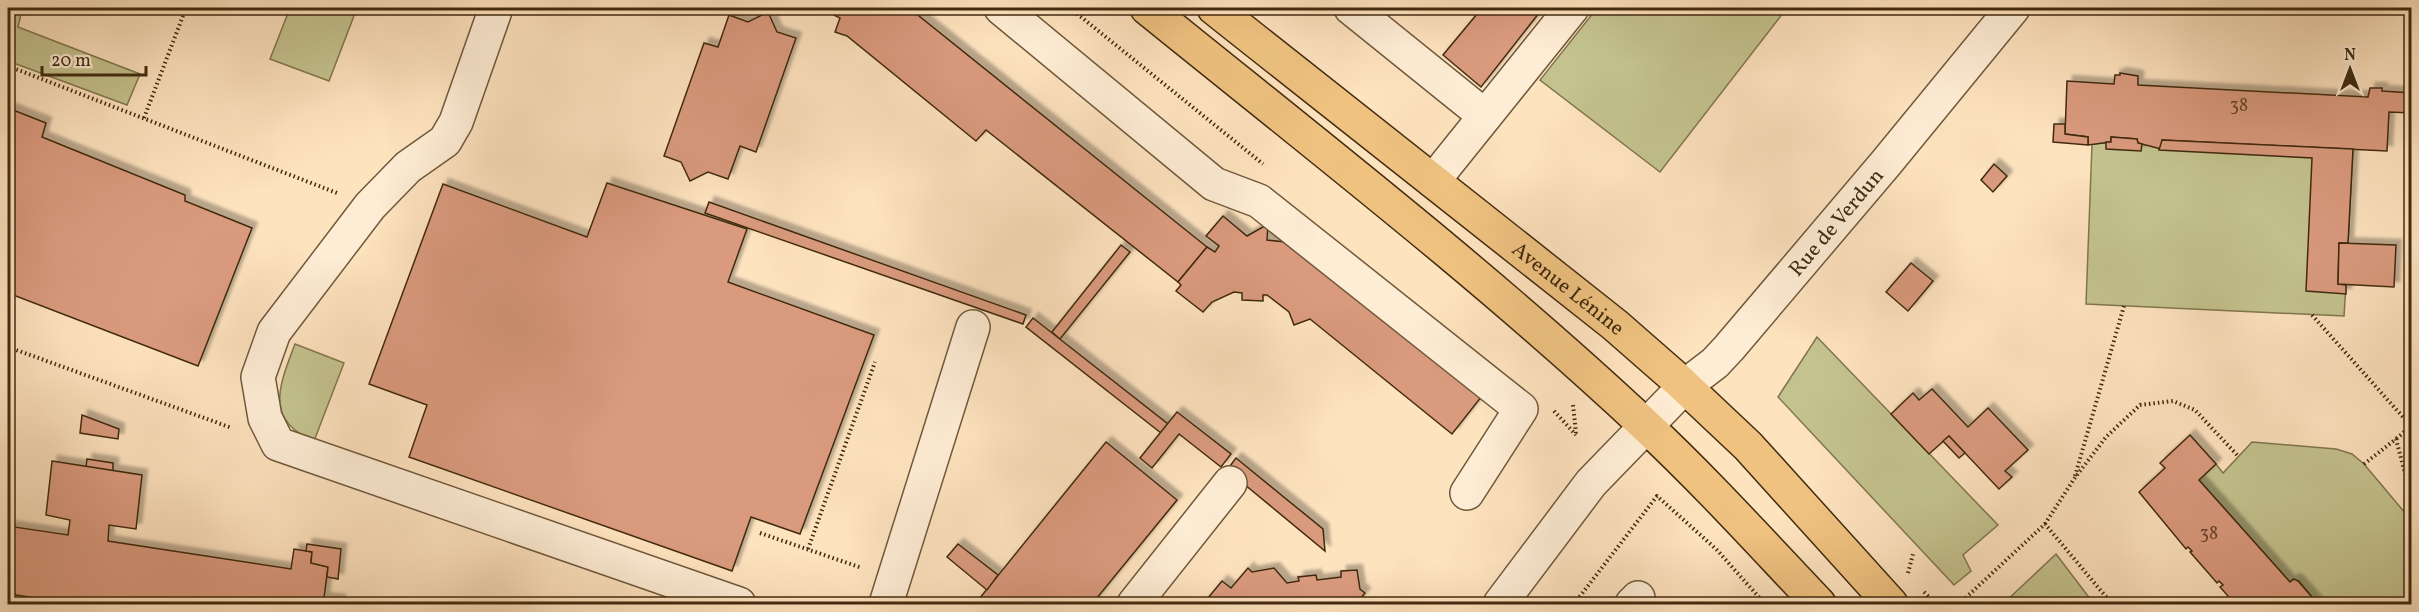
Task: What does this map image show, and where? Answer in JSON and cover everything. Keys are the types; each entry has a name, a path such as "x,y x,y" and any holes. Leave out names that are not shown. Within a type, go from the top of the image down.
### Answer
{"main road":[{"path":"1147,8 1404,216 1558,347 1646,426 1707,486 1819,604"},
{"name":"Avenue Lénine","path":"1214,8 1615,325 1685,386 1748,446 1891,604"}],"street":[{"path":"496,8 456,122 445,141 408,167 370,206 274,332 258,377 265,418 278,444 739,604"},
{"path":"1000,8 1214,184 1259,201 1521,409 1467,493"},
{"path":"1351,8 1485,116"},
{"path":"1434,181 1572,8"},
{"name":"Rue de Verdun","path":"1500,604 1591,483 1685,386 1715,363 1729,348 1886,163 2013,8"},
{"path":"890,592 973,327"},
{"path":"1134,604 1230,483"}],"path":[{"path":"144,118 186,8"},
{"path":"8,66 370,206"},
{"path":"2074,479 2124,306"},
{"path":"2312,315 2411,426 2364,464"},
{"path":"8,347 189,414 278,444"},
{"path":"807,549 875,362"},
{"path":"1572,401 1576,435"},
{"path":"1959,604 2045,524 2074,479 2106,437 2140,405 2172,401 2194,410 2239,457"},
{"path":"2396,439 2412,500"},
{"path":"1574,604 1657,496 1717,550 1765,604"},
{"path":"2045,524 2112,604"},
{"path":"760,533 807,549 890,592"},
{"path":"1908,573 1913,554"}],"shaded area":[{"path":"8,8 37,8 21,14 18,27 140,74 127,105 8,61"},
{"path":"290,8 357,8 329,81 270,59"},
{"path":"1597,8 1787,8 1660,172 1540,80"},
{"path":"2138,143 2161,148 2353,149 2348,243 2340,243 2338,284 2346,285 2344,316 2086,304 2092,144"},
{"path":"1817,337 1998,525 1963,555 1971,571 1954,585 1778,397"},
{"path":"295,344 344,363 314,441 287,423 282,412 281,387"},
{"path":"2252,442 2336,449 2352,454 2364,464 2411,520 2411,604 2318,604 2299,581 2293,579 2290,582 2199,480 2216,464 2223,473"},
{"path":"2056,554 2094,604 2003,604"}],"building":[{"path":"820,8 909,8 1207,247 1178,282 986,130 976,141 847,36 835,32 840,18"},
{"path":"1482,8 1543,8 1481,87 1443,55"},
{"path":"768,12 777,32 796,38 756,152 740,146 728,179 708,172 690,181 681,162 664,156 704,43 718,47 729,15 748,22"},
{"path":"2120,73 2138,76 2138,85 2368,97 2370,88 2382,88 2382,91 2412,93 2412,113 2389,112 2387,151 2162,140 2161,149 2138,143 2137,139 2111,137 2111,142 2088,145 2088,137 2065,134 2067,81 2114,84 2115,75 2120,75"},
{"path":"8,108 46,123 42,137 185,195 185,201 252,228 198,366 8,293"},
{"path":"2054,124 2065,124 2065,134 2088,137 2088,145 2053,142"},
{"path":"2111,137 2137,139 2138,143 2142,144 2141,151 2106,149 2106,142 2111,142"},
{"path":"2162,140 2353,149 2348,243 2339,243 2338,284 2346,285 2346,294 2306,291 2312,158 2159,150"},
{"path":"1994,164 2007,176 1993,192 1981,180"},
{"path":"607,183 747,229 728,282 874,335 800,534 751,517 732,571 409,457 427,405 369,384 443,184 587,237"},
{"path":"709,202 1026,315 1023,324 705,213"},
{"path":"1223,216 1247,236 1268,224 1267,240 1286,242 1482,396 1452,434 1310,319 1294,325 1289,312 1267,295 1263,295 1263,301 1242,300 1242,293 1234,292 1212,302 1203,312 1176,291 1181,285 1178,282 1207,247 1215,252 1219,246 1206,236"},
{"path":"2339,243 2396,245 2394,287 2338,284"},
{"path":"1121,245 1130,252 1060,339 1052,332"},
{"path":"1911,263 1933,281 1908,311 1886,292"},
{"path":"1033,318 1168,424 1161,433 1026,327"},
{"path":"1932,389 1968,427 1988,408 2028,450 2005,471 2012,477 1999,489 1949,436 1929,454 1891,414 1913,393 1919,400"},
{"path":"1177,412 1231,454 1221,467 1179,434 1152,468 1140,458"},
{"path":"82,415 119,429 118,439 80,433"},
{"path":"2190,435 2216,464 2199,480 2290,582 2294,579 2298,581 2318,604 2235,604 2220,587 2223,585 2219,581 2217,583 2188,547 2186,549 2139,492 2165,468 2160,463"},
{"path":"1949,436 1965,453 1959,458 1943,441"},
{"path":"1106,442 1177,500 1092,604 975,604"},
{"path":"1236,458 1323,529 1325,551 1227,470"},
{"path":"87,459 113,463 113,471 86,467"},
{"path":"52,461 142,475 136,529 109,525 108,541 291,569 294,549 312,552 311,563 328,567 324,598 340,600 340,604 81,604 8,594 8,526 68,535 70,520 46,515"},
{"path":"307,544 341,549 338,579 327,577 328,567 311,563 312,552 306,551"},
{"path":"958,544 998,575 987,590 947,557"},
{"path":"1248,568 1252,572 1274,568 1287,583 1299,581 1298,577 1316,575 1317,580 1341,577 1341,571 1357,570 1360,589 1365,593 1356,604 1203,604 1222,581 1231,588"}]}
